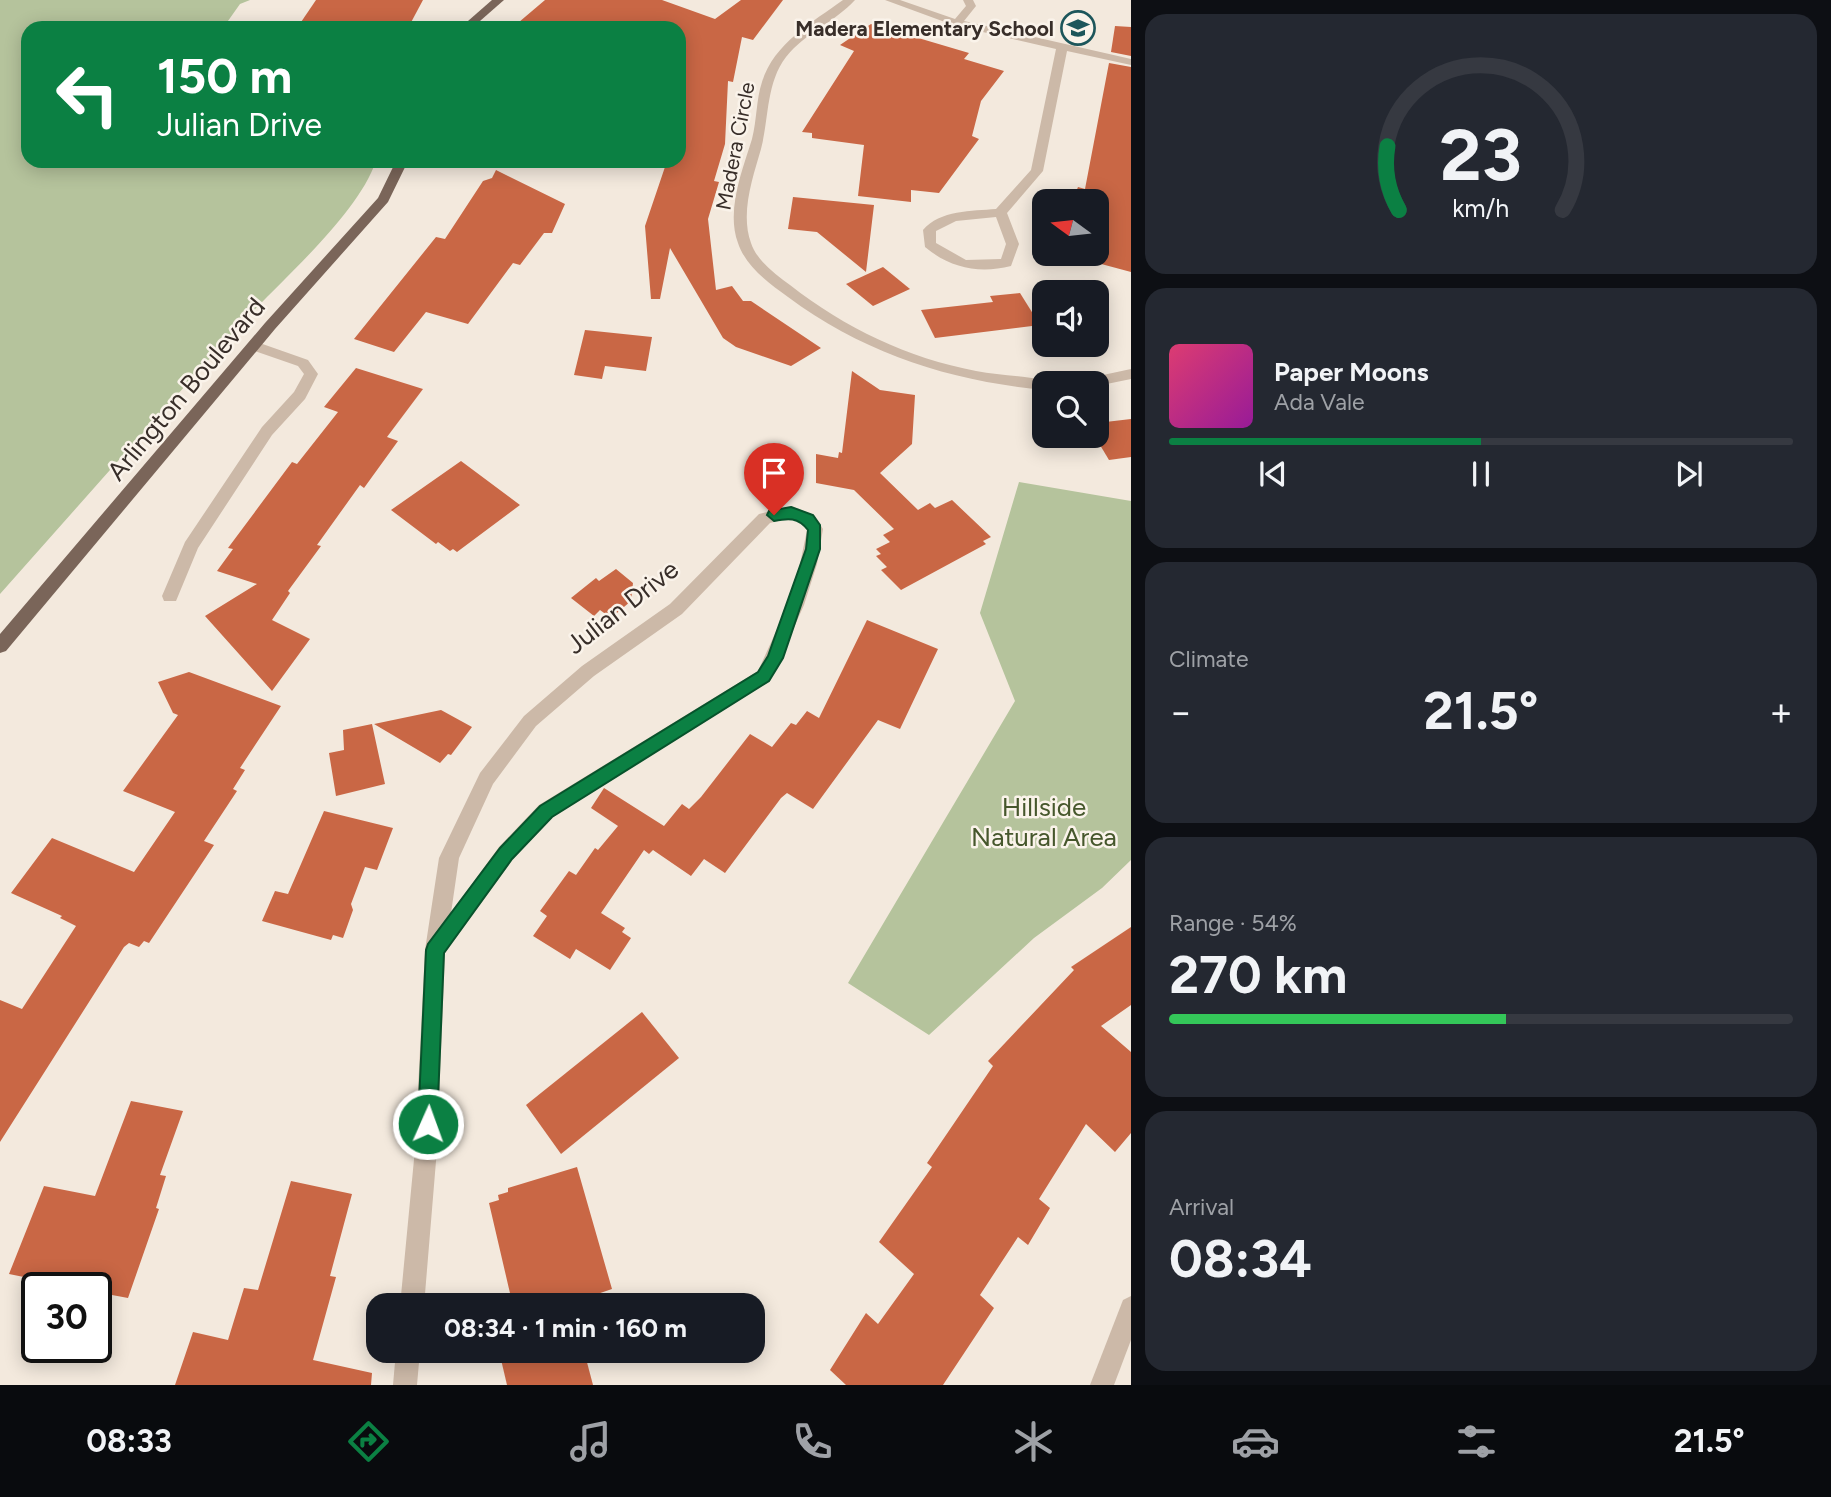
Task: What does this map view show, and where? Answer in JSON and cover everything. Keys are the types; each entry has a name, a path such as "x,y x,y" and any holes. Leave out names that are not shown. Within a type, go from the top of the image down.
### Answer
{"main road":[{"path":"474,21 499,0"},
{"name":"Arlington Boulevard","path":"0,646 254,346 384,199 399,168"}],"street":[{"name":"Madera Circle","path":"850,0 783,52 769,79 741,214 744,241 760,268 798,299 860,338 907,358 1000,382 1032,384"},
{"path":"890,0 957,23 1131,62"},
{"path":"957,23 971,6 968,0"},
{"path":"1000,213 1013,237 1014,252 1006,263 983,267 964,265 945,257 930,244 929,230 937,222 954,217 1000,213 1037,170 1062,46"},
{"path":"170,596 191,546 267,430 300,396 311,374 303,363 254,346"},
{"path":"1109,379 1131,374"},
{"name":"Julian Drive","path":"413,1293 426,1149 435,950 449,858 486,779 530,720 588,671 676,609 765,518 791,512 807,519 815,528 813,549 775,658 764,676 546,811 506,853 435,950"},
{"path":"1102,1385 1131,1308"},
{"path":"405,1385 407,1363"}],"green space":[{"path":"0,0 250,0 240,4 228,21 21,21 21,168 373,168 353,203 336,225 241,324 0,594"},
{"name":"Hillside Natural Area","path":"1019,482 1131,501 1131,860 1102,888 1034,938 929,1035 848,983 1015,701 980,613"}],"building":[{"path":"316,0 423,0 412,21 302,21"},
{"path":"545,0 662,0 715,19 741,0 783,0 753,40 742,37 733,82 728,81 725,144 714,181 719,182 708,219 716,290 732,286 743,301 751,301 821,348 791,366 736,347 723,338 670,248 660,299 651,299 645,226 665,168 686,168 686,21 520,21"},
{"path":"871,24 969,53 964,59 1004,71 981,101 972,136 979,139 939,193 911,190 911,202 858,196 864,145 812,138 812,133 802,132 854,51 840,45"},
{"path":"1115,26 1131,27 1131,56 1111,52"},
{"path":"1109,63 1131,67 1131,272 1109,266 1110,189 1085,189"},
{"path":"496,170 565,204 552,233 544,233 520,265 513,263 468,324 426,312 394,352 354,339 436,237 445,239 483,181 492,178"},
{"path":"793,197 874,205 866,272 817,232 788,229"},
{"path":"883,267 910,289 873,306 846,284"},
{"path":"1020,293 1032,312 1032,326 935,338 921,310 993,302 990,296"},
{"path":"585,330 652,337 646,371 605,366 602,379 574,375"},
{"path":"356,368 423,389 387,437 398,441 364,488 360,485 317,545 321,546 288,591 290,593 272,620 310,639 272,691 205,616 257,584 217,571 233,549 228,548 292,462 297,464 338,412 324,407"},
{"path":"852,371 880,390 915,395 912,444 880,473 918,510 930,503 935,508 952,500 991,537 983,541 986,544 901,590 881,570 887,567 876,556 881,554 876,549 890,542 883,535 894,529 854,490 816,483 816,454 838,458 839,452 842,453"},
{"path":"1131,419 1131,457 1109,460 1102,448 1109,448 1109,422"},
{"path":"461,461 520,505 457,552 453,549 450,551 438,542 436,544 391,510"},
{"path":"616,569 633,583 631,601 611,618 600,610 594,616 571,598 596,578 599,581"},
{"path":"867,620 938,649 900,729 878,720 813,809 787,793 725,873 704,859 691,876 653,850 649,854 644,850 601,913 625,928 622,932 631,938 610,970 576,949 570,959 533,936 547,916 540,911 569,871 576,875 595,848 598,850 618,826 591,808 604,788 664,826 682,804 689,809 701,797 750,734 772,747 791,723 796,725 807,711 819,718"},
{"path":"189,672 281,706 240,768 245,770 233,789 237,791 204,841 214,845 149,943 144,941 139,947 129,943 124,947 0,1142 0,1000 22,1009 76,926 60,918 62,916 11,893 52,838 134,872 175,812 123,791 178,715 173,713 158,682"},
{"path":"441,710 472,727 451,755 448,754 440,763 374,724"},
{"path":"372,724 385,784 336,796 329,753 344,750 343,730"},
{"path":"324,811 393,828 377,870 365,867 351,904 353,910 343,938 333,935 331,940 262,921 275,891 288,894"},
{"path":"1131,927 1131,1005 1101,1026 1131,1052 1131,1133 1115,1152 1086,1124 1039,1199 1050,1208 1028,1245 1018,1237 980,1295 994,1308 943,1385 846,1385 830,1370 866,1313 878,1324 914,1274 879,1242 932,1167 927,1163 993,1066 988,1061 1074,970 1071,967"},
{"path":"642,1012 679,1058 561,1154 526,1105"},
{"path":"131,1101 183,1111 160,1175 166,1176 156,1208 159,1209 128,1298 112,1295 112,1272 21,1272 21,1276 9,1274 44,1186 95,1196"},
{"path":"577,1167 612,1289 600,1293 510,1293 489,1203 499,1200 498,1195 508,1192 508,1188"},
{"path":"291,1181 352,1194 330,1276 336,1277 313,1360 372,1373 371,1385 175,1385 193,1332 228,1340 244,1288 258,1290"},
{"path":"502,1363 587,1363 593,1385 507,1385"}],"place":[{"name":"Madera Elementary School","path":"1078,28"}],"route":[{"path":"428,1124 435,950 506,853 546,811 764,676 775,658 813,549 815,528 807,519 791,512 774,515"}]}
